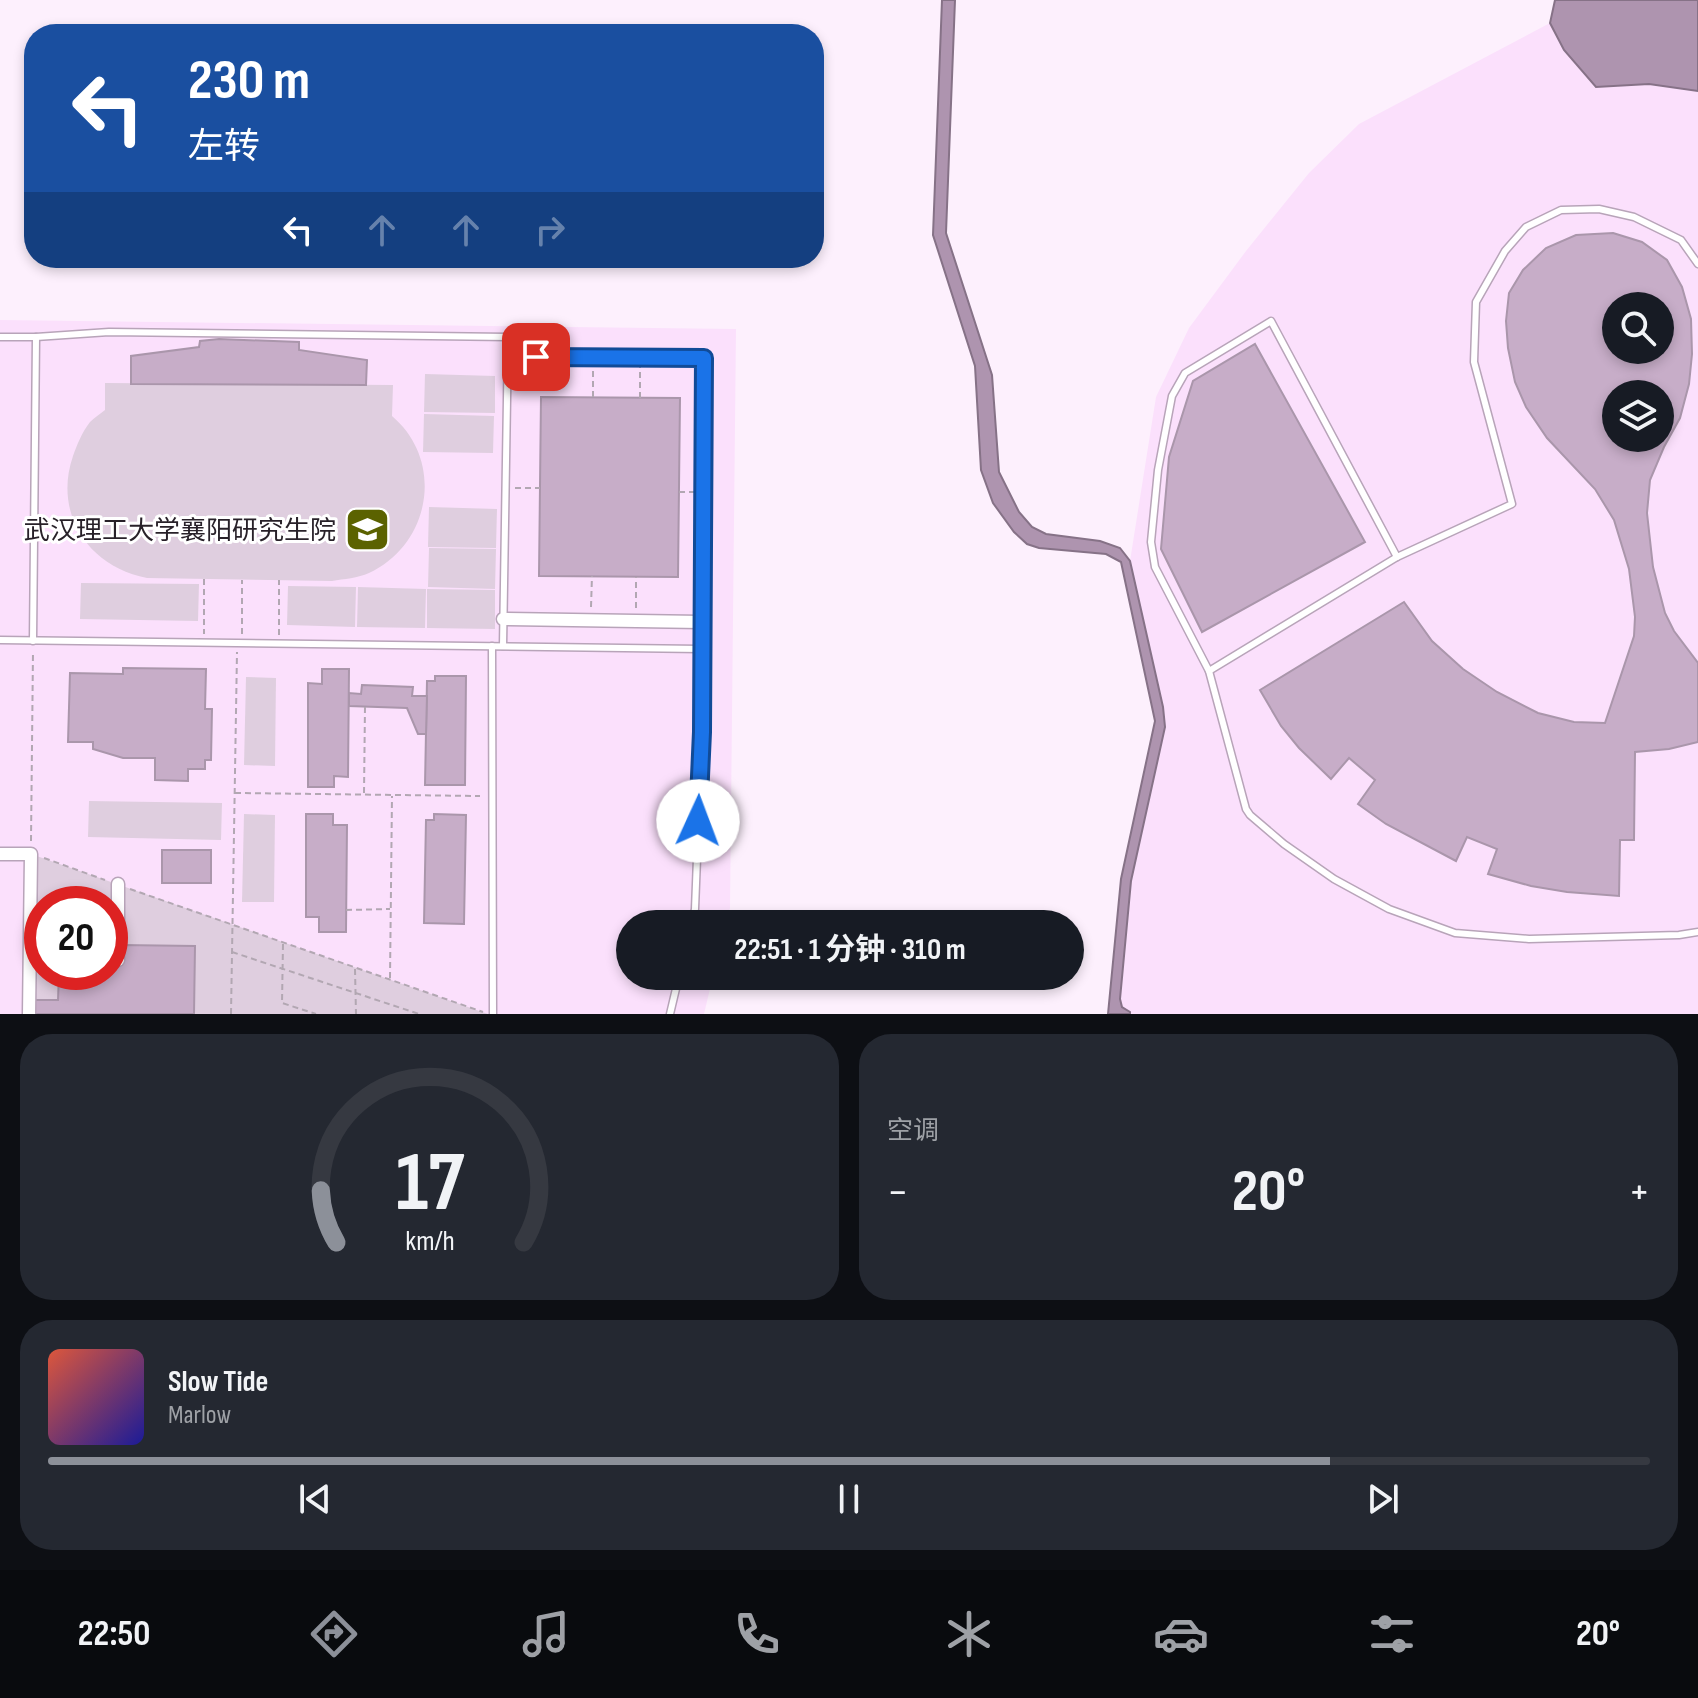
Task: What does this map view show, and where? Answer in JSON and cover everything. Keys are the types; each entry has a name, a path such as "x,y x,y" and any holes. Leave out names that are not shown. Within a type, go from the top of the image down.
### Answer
{"street":[{"path":"503,619 701,622"},
{"path":"0,854 31,854 29,1014"}],"lane":[{"path":"1209,671 1397,557 1512,504 1474,362 1476,302 1505,251 1526,227 1561,210 1599,209 1634,217 1681,240 1698,264"},
{"path":"1397,557 1271,321 1185,373 1172,396 1158,470 1151,542 1155,567 1209,671 1246,809 1284,844 1334,879 1389,909 1455,933 1529,939 1698,932"},
{"path":"0,337 109,332 508,337 536,357 704,358 701,762 695,910"},
{"path":"33,641 36,337"},
{"path":"503,646 508,337"},
{"path":"0,640 701,649"},
{"path":"491,1014 492,646"},
{"path":"670,1014 676,990"}],"path":[{"path":"593,358 593,397"},
{"path":"640,358 640,398"},
{"path":"506,487 540,488"},
{"path":"679,492 703,493"},
{"path":"591,620 592,576"},
{"path":"635,621 636,577"},
{"path":"204,579 204,643"},
{"path":"232,1013 234,793 242,580"},
{"path":"279,580 279,643"},
{"path":"33,641 31,854 491,1014"},
{"path":"364,794 365,706"},
{"path":"234,793 493,796"},
{"path":"390,980 392,795"},
{"path":"346,910 391,909"},
{"path":"283,942 282,1003 316,1014"},
{"path":"231,951 419,1014"},
{"path":"355,968 356,1014"}],"shaded area":[{"path":"942,0 955,0 946,233 992,375 999,472 1019,512 1032,527 1046,534 1100,541 1120,548 1130,561 1163,707 1165,727 1131,881 1120,999 1122,1007 1130,1014 1108,1014 1121,879 1155,721 1121,562 1106,554 1039,548 1027,544 993,503 981,470 975,366 933,235"},
{"path":"1555,0 1698,0 1698,91 1649,84 1596,87 1564,50 1550,23"},
{"path":"1550,23 1564,50 1596,87 1649,84 1698,91 1698,1014 1130,1014 1122,1007 1120,999 1131,881 1165,727 1130,561 1156,397 1189,328 1309,173 1359,124"},
{"name":"武汉理工大学襄阳研究生院","path":"0,320 736,329 730,908 616,910 616,990 710,990 704,1014 0,1014"},
{"path":"425,374 495,376 495,413 424,412"},
{"path":"105,383 393,385 392,416 409,434 419,455 424,478 424,500 417,522 406,543 390,560 369,573 351,578 332,581 147,578 126,572 93,550 81,535 72,517 68,498 68,477 78,443 90,422 105,410"},
{"path":"424,414 494,416 493,453 423,452"},
{"path":"429,507 497,509 496,548 428,547"},
{"path":"429,548 496,549 495,589 428,587"},
{"path":"81,583 199,584 198,621 80,619"},
{"path":"288,586 356,587 355,627 287,625"},
{"path":"358,587 426,589 425,628 357,627"},
{"path":"427,589 495,590 495,629 427,628"},
{"path":"246,677 276,678 275,766 244,765"},
{"path":"89,801 222,803 221,840 88,837"},
{"path":"244,814 275,815 274,902 242,902"},
{"path":"31,854 122,886 31,886"},
{"path":"128,888 488,1014 29,1014 29,990 128,990"}],"building":[{"path":"1613,233 1642,242 1667,260 1682,287 1691,319 1689,384 1674,429 1674,380 1602,380 1602,452 1662,452 1650,480 1647,513 1653,567 1665,613 1674,631 1698,663 1698,742 1635,752 1634,840 1620,840 1619,896 1531,886 1488,874 1497,849 1467,837 1456,861 1386,824 1358,804 1375,780 1349,758 1331,779 1281,726 1260,690 1404,602 1432,641 1463,669 1497,692 1538,713 1574,722 1605,723 1634,636 1635,617 1629,569 1614,520 1595,489 1547,438 1526,407 1515,382 1508,348 1506,321 1509,293 1523,270 1546,248 1576,235"},
{"path":"200,341 299,342 299,350 367,360 366,385 131,384 131,356 199,347"},
{"path":"1255,344 1365,542 1202,632 1161,549 1169,457 1193,381"},
{"path":"541,397 680,398 678,577 539,576"},
{"path":"123,668 206,669 205,709 212,709 211,760 205,760 205,769 188,769 188,781 155,780 155,758 123,758 93,749 93,742 68,742 70,673 123,674"},
{"path":"322,669 349,669 348,777 334,776 334,787 308,787 308,683 322,684"},
{"path":"435,676 466,676 465,785 425,785 427,681 435,681"},
{"path":"362,685 413,687 412,696 427,696 426,734 418,734 407,708 349,706 349,693 361,694"},
{"path":"306,814 333,814 333,825 347,825 346,932 319,932 319,917 306,917"},
{"path":"434,814 466,815 464,924 424,923 426,820 434,820"},
{"path":"162,850 211,850 211,883 162,883"},
{"path":"128,945 195,946 194,1014 33,1014 34,1000 58,1000 58,990 128,990"}],"place":[{"name":"武汉理工大学襄阳研究生院","path":"367,530"}],"route":[{"path":"536,357 704,358 702,732 698,821"}]}
